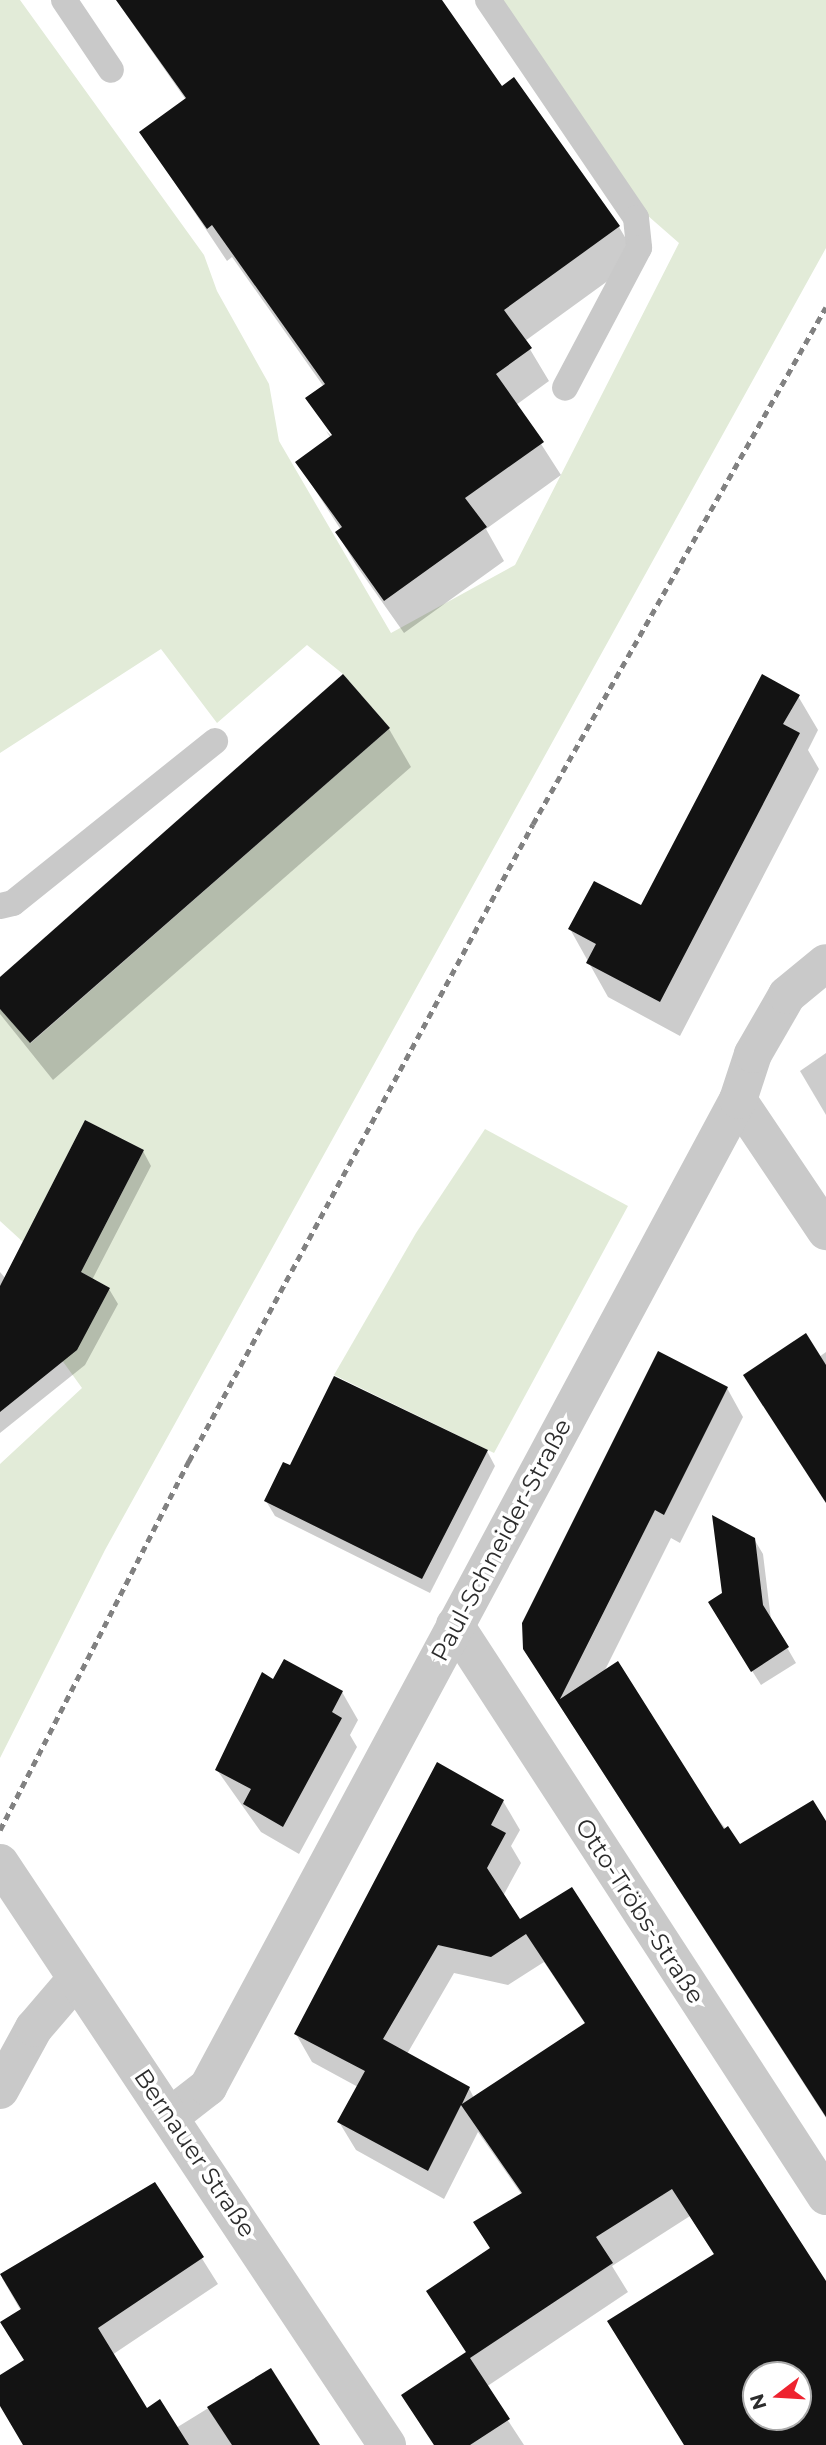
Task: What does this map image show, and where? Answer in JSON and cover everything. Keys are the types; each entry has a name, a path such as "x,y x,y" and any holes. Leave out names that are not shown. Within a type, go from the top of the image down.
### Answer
{"street":[{"name":"Paul-Schneider-Straße","path":"172,2115 208,2088 738,1100 753,1054 787,995 826,963"},
{"path":"738,1100 826,1231"},
{"name":"Otto-Tröbs-Straße","path":"455,1625 826,2196"},
{"name":"Bernauer Straße","path":"0,1863 76,1979 172,2115 387,2445"},
{"path":"0,2090 34,2028 76,1979"}],"lane":[{"path":"64,0 111,70"},
{"path":"488,0 636,218 639,248 565,388"},
{"path":"0,906 13,903 215,741"}],"green space":[{"path":"0,0 20,0 204,255 217,291 269,384 279,441 391,633 515,565 679,243 647,215 498,0 826,0 826,248 105,1550 0,1758 0,1464 82,1388 7,1284 89,1327 110,1288 81,1272 144,1150 85,1120 23,1242 0,1221 0,1009 31,1043 390,728 343,674 307,645 217,723 161,649 0,753"},
{"path":"485,1129 628,1206 494,1453 334,1375 416,1233"}],"building":[{"path":"116,0 442,0 502,86 514,77 620,226 504,310 532,348 496,374 544,442 465,498 487,527 384,601 335,532 342,527 295,462 332,435 305,398 325,384 212,225 207,229 139,132 186,98"},
{"path":"343,674 390,728 30,1043 0,1009 0,977"},
{"path":"762,674 800,695 783,724 800,733 660,1002 586,963 596,944 568,929 594,881 641,905"},
{"path":"85,1120 144,1150 81,1272 110,1288 77,1350 0,1412 0,1286"},
{"path":"806,1333 826,1365 826,1503 743,1375"},
{"path":"658,1351 728,1387 664,1515 655,1510 560,1699 618,1661 724,1829 728,1826 740,1844 813,1800 826,1821 826,2117 523,1649 522,1623"},
{"path":"334,1376 488,1450 422,1579 264,1501 283,1462 290,1465"},
{"path":"712,1515 755,1538 763,1605 789,1647 751,1672 708,1602 722,1593"},
{"path":"284,1659 343,1691 332,1712 342,1718 283,1827 243,1804 251,1789 215,1770 262,1672 273,1679"},
{"path":"437,1762 504,1800 491,1825 506,1833 487,1868 520,1919 572,1887 826,2281 826,2445 684,2445 607,2321 714,2254 672,2189 596,2237 613,2263 470,2358 510,2419 470,2445 434,2445 401,2395 466,2352 426,2291 490,2248 473,2222 522,2193 461,2105 428,2171 337,2122 365,2071 294,2034","holes":["526,1934 585,2023 462,2104 470,2087 383,2039 438,1945 491,1957"]},
{"path":"155,2182 204,2257 98,2328 147,2408 160,2399 189,2445 23,2445 0,2406 0,2375 24,2360 0,2322 21,2309 0,2274"},
{"path":"271,2368 320,2445 232,2445 207,2407"}],"railway":[{"path":"0,1830 189,1461 533,824 826,307"}]}
